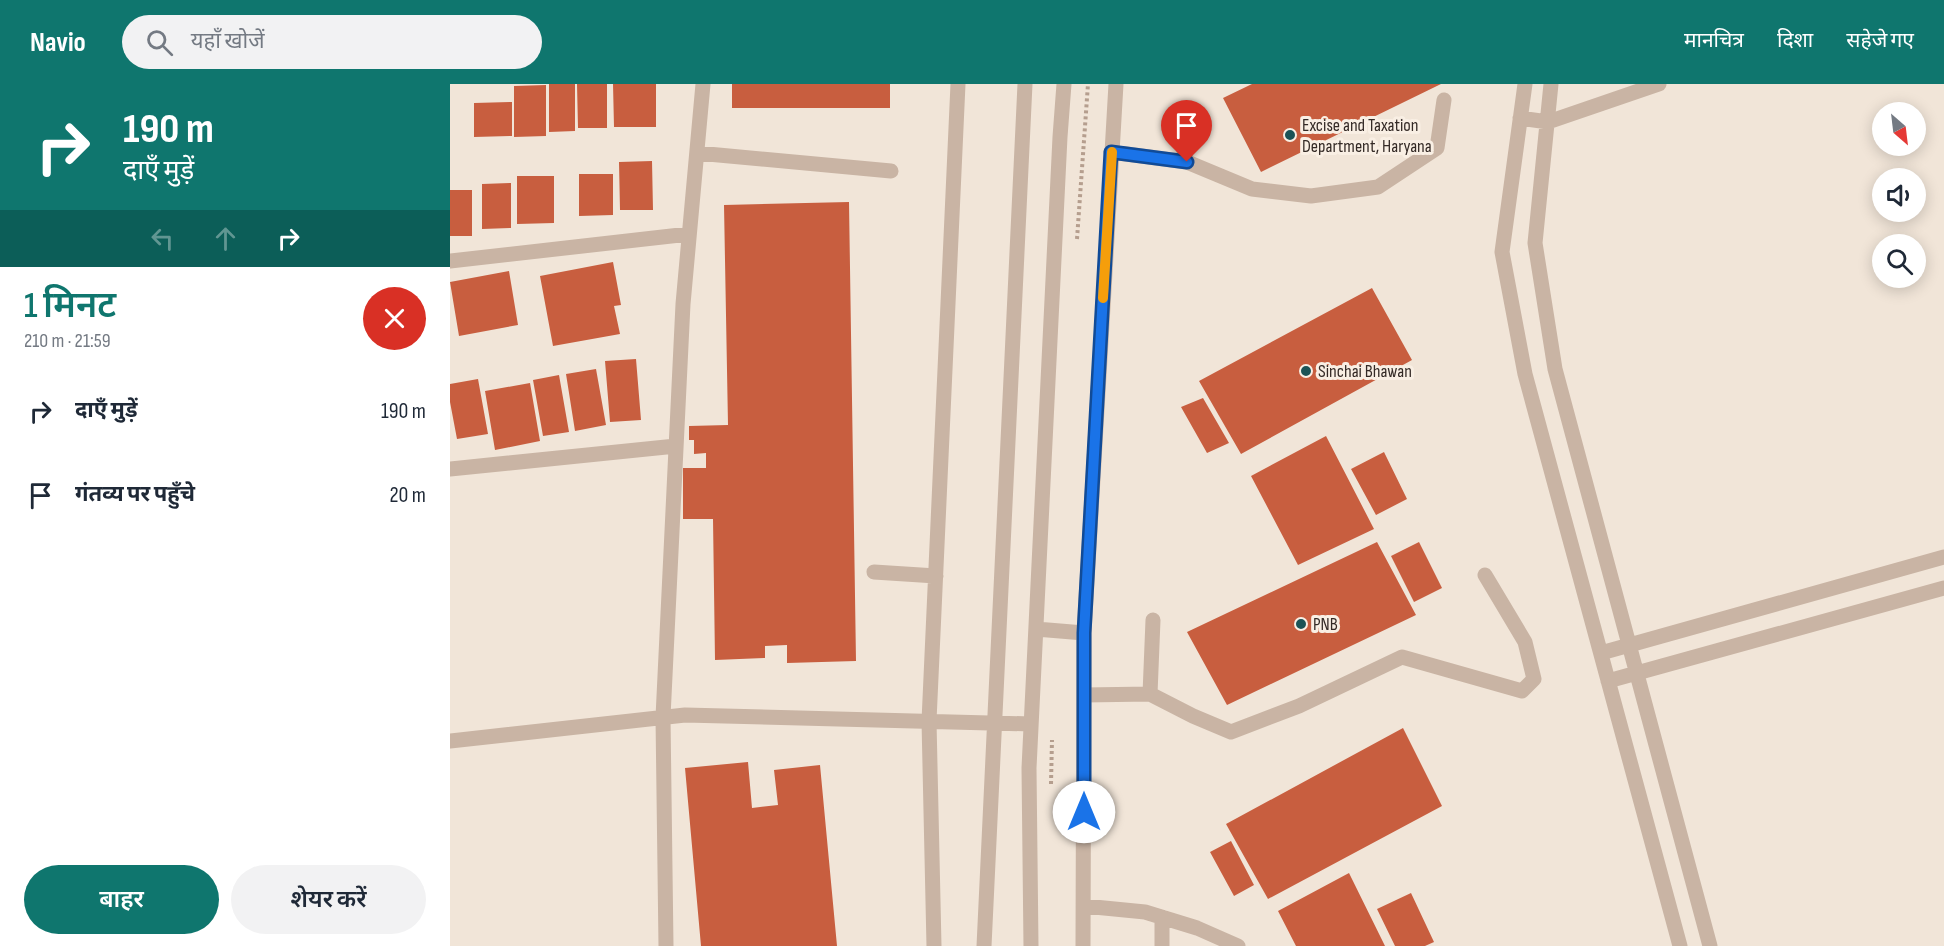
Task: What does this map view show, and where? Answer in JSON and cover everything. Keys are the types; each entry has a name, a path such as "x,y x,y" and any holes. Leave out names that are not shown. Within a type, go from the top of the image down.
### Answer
{"street":[{"path":"666,946 663,717 683,304 704,84"},
{"path":"934,946 929,721 958,84"},
{"path":"984,946 1025,84"},
{"path":"1031,946 1029,768 1059,137 1064,84"},
{"path":"1083,946 1084,633 1116,84"},
{"path":"1525,84 1502,252 1525,374 1680,946"},
{"path":"1551,84 1535,243 1555,369 1710,946"},
{"path":"1520,118 1548,122 1659,84"},
{"path":"1111,152 1187,162 1252,189 1311,196 1378,187 1437,148 1444,100"},
{"path":"1174,119 1187,162"},
{"path":"697,153 891,171"},
{"path":"450,261 689,234"},
{"path":"450,469 676,446"},
{"path":"1601,653 1944,557"},
{"path":"874,572 936,576"},
{"path":"1084,695 1150,694 1231,732 1299,706 1402,657 1522,690 1534,679 1524,642 1485,575"},
{"path":"1608,681 1944,588"},
{"path":"1150,694 1153,620"},
{"path":"1036,629 1084,633"},
{"path":"450,741 686,715 1031,724"},
{"path":"1084,906 1145,912 1197,928 1238,946"},
{"path":"1162,917 1162,946"}],"building":[{"path":"549,84 575,84 575,131 549,132"},
{"path":"577,84 607,84 607,128 578,128"},
{"path":"613,84 656,84 656,127 614,127"},
{"path":"732,84 890,84 890,108 732,108"},
{"name":"Excise and Taxation Department, Haryana","path":"1252,84 1441,84 1261,172 1223,98"},
{"path":"546,85 546,136 514,137 514,86"},
{"path":"512,102 512,136 474,137 474,103"},
{"path":"652,161 653,210 620,210 619,162"},
{"path":"579,174 613,174 613,215 579,216"},
{"path":"517,176 554,176 554,223 517,224"},
{"path":"511,183 511,228 482,229 482,184"},
{"path":"450,190 472,190 472,236 450,236"},
{"path":"849,202 856,661 787,663 787,645 765,646 765,658 715,660 713,519 683,519 683,468 706,468 706,453 694,454 694,440 689,440 689,426 728,425 724,205"},
{"path":"613,262 621,305 614,306 620,334 553,346 540,276"},
{"path":"509,271 518,325 459,336 450,282"},
{"name":"Sinchai Bhawan","path":"1372,288 1412,360 1241,454 1199,381"},
{"path":"636,359 641,420 610,422 605,361"},
{"path":"596,369 606,425 575,431 566,374"},
{"path":"559,375 569,432 543,436 533,380"},
{"path":"478,379 488,434 457,439 450,402 450,384"},
{"path":"530,383 540,441 495,450 485,391"},
{"path":"1203,398 1229,443 1207,453 1181,407"},
{"path":"1326,436 1374,529 1298,565 1251,476"},
{"path":"1384,452 1407,499 1376,515 1351,469"},
{"name":"PNB","path":"1377,542 1416,615 1227,705 1187,632"},
{"path":"1419,542 1442,588 1414,602 1391,556"},
{"path":"1403,728 1442,806 1268,899 1226,824"},
{"path":"748,762 752,808 778,805 774,770 820,765 837,946 701,946 685,768"},
{"path":"1231,841 1254,885 1234,896 1210,852"},
{"path":"1349,873 1385,946 1296,946 1278,911"},
{"path":"1411,893 1434,942 1425,946 1395,946 1377,909"}],"slow traffic":[{"path":"1103,298 1112,152"}],"place":[{"name":"Excise and Taxation Department, Haryana","path":"1290,135"},
{"name":"Sinchai Bhawan","path":"1306,371"},
{"name":"PNB","path":"1301,624"}],"route":[{"path":"1084,812 1084,633 1111,152 1187,162"}]}
